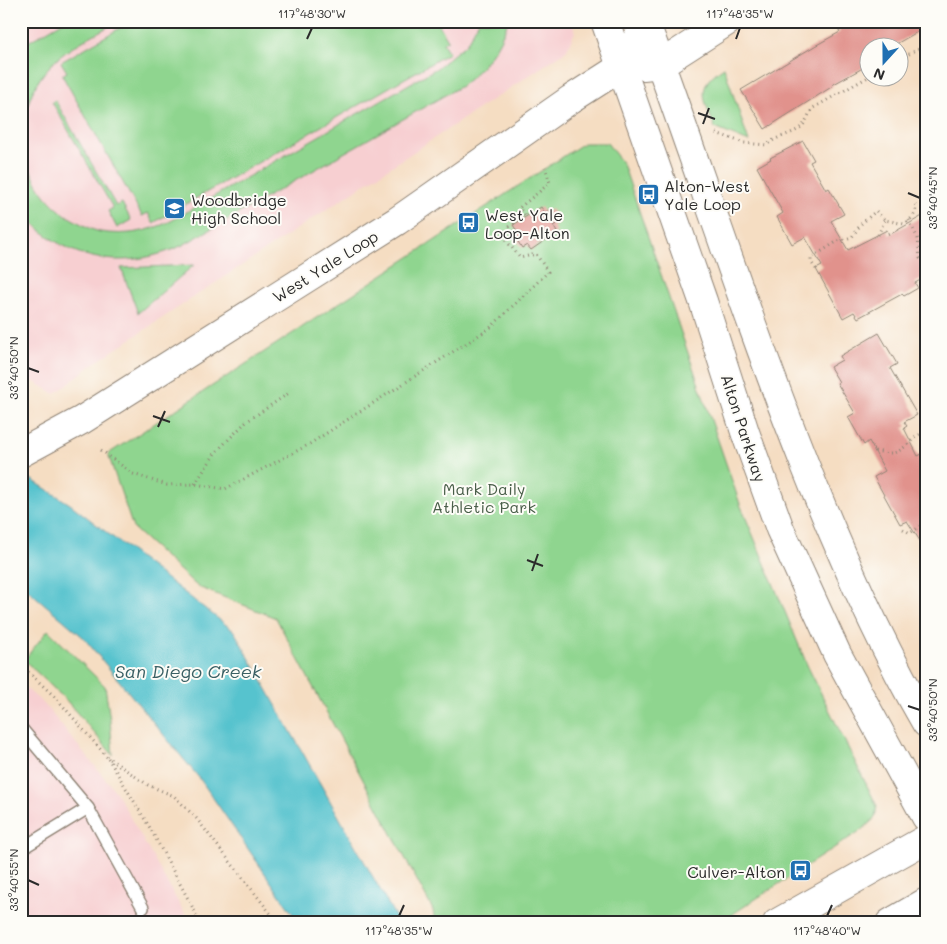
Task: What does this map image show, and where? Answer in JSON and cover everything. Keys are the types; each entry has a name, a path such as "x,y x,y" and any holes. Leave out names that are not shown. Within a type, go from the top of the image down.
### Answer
{"main road":[{"name":"Alton Parkway","path":"605,21 780,529 837,654 926,817"},
{"name":"West Yale Loop","path":"21,454 82,420 397,221 571,99 622,67 661,64 728,21"},
{"name":"West Yale Loop","path":"622,67 646,22"},
{"path":"646,22 752,326 826,516 872,620 926,723"},
{"path":"777,923 926,839"},
{"path":"890,923 926,902"}],"lane":[{"path":"21,728 88,808 144,908"},
{"path":"21,849 88,808"}],"path":[{"path":"910,54 926,45"},
{"path":"716,133 744,143 767,145 775,138 800,129 813,108 860,82"},
{"path":"102,450 133,474 167,485 195,484 225,489 308,445 490,328 548,272 536,254 520,258 506,240 508,228 525,215 520,208 550,183 546,167"},
{"path":"816,270 811,262 811,258 815,254 838,241 852,237 861,224 876,211 885,220 904,224 914,215 917,207 916,203"},
{"path":"878,235 885,220"},
{"path":"909,220 918,239 920,258 926,262"},
{"path":"195,484 216,452 246,422 289,393"},
{"path":"875,451 893,453 907,446 919,434 926,432"},
{"path":"903,529 910,533 926,523"},
{"path":"21,665 57,699 107,757 150,828 201,923"},
{"path":"107,757 148,786 174,796 196,818 278,923"}],"shaded area":[{"name":"Woodbridge High School","path":"21,21 572,21 575,32 566,51 93,364 55,394 21,374"},
{"path":"21,684 44,704 116,792 190,923 21,923"}],"green space":[{"path":"64,21 118,21 69,50 51,64 44,73 33,92 26,113 24,134 26,154 32,174 43,193 58,208 76,221 94,230 119,234 154,228 171,221 437,68 466,44 479,21 508,21 490,57 461,86 183,245 161,254 138,259 116,260 95,258 75,251 56,241 38,228 21,210 21,46"},
{"path":"132,21 437,21 448,40 443,43 449,53 153,223 148,213 142,216 62,75 67,72 61,62"},
{"path":"724,67 749,142 715,128 705,102 704,94 708,81"},
{"path":"55,100 116,206 122,203 131,220 117,228 108,211 113,208 52,102"},
{"name":"Mark Daily Athletic Park","path":"584,143 607,143 623,164 740,504 808,667 877,806 875,818 863,829 719,923 435,923 433,910 276,618 198,587 133,528 108,454"},
{"path":"194,265 138,313 121,268"},
{"path":"48,630 105,686 113,755 66,700 24,660"}],"water":[{"name":"San Diego Creek","path":"21,473 70,504 234,631 399,923 299,923 200,779 83,637 21,584"}],"building":[{"path":"848,21 926,21 926,27 907,38 860,38 860,70 832,85 765,129 741,90 840,32 837,27"},
{"path":"803,141 814,160 810,162 826,190 829,188 844,214 831,221 848,250 887,230 889,235 926,214 926,277 915,283 918,288 904,296 902,294 858,318 854,312 843,318 816,269 822,266 805,237 792,244 777,217 783,213 757,167"},
{"path":"541,207 545,213 551,209 560,222 553,226 557,232 531,250 527,245 522,248 513,234 517,231 513,225"},
{"path":"879,333 897,364 890,368 917,415 904,422 907,426 904,428 918,456 926,452 926,550 907,521 900,524 874,477 885,471 869,441 864,445 848,417 855,413 830,367 842,360 840,356"}],"place":[{"name":"Alton-West Yale Loop","path":"648,194"},
{"name":"Woodbridge High School","path":"175,208"},
{"name":"West Yale Loop-Alton","path":"469,223"},
{"name":"Culver-Alton","path":"801,871"}]}
